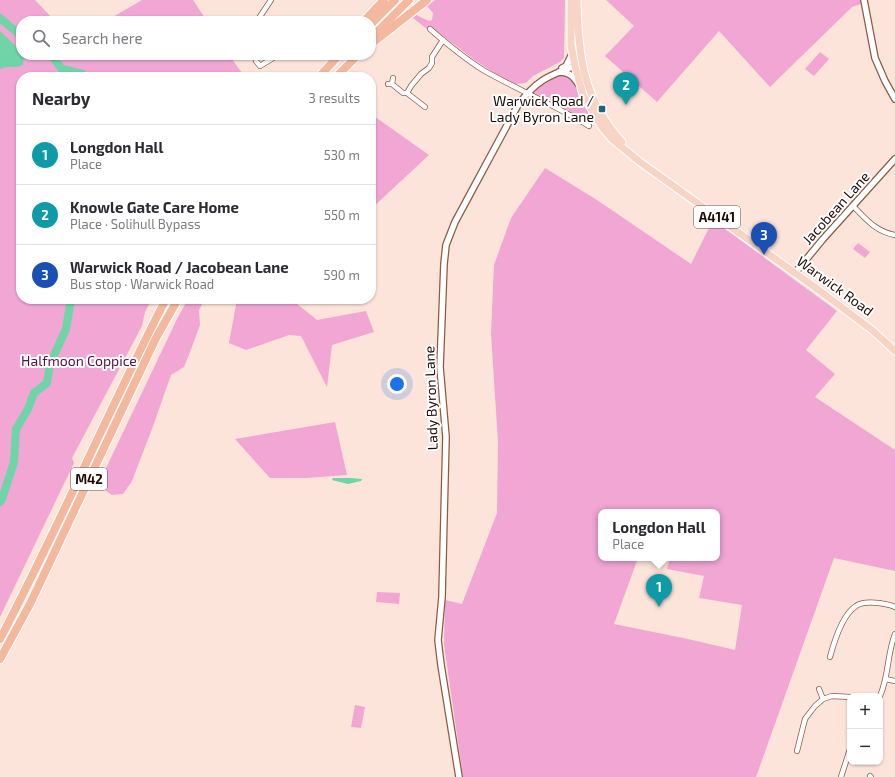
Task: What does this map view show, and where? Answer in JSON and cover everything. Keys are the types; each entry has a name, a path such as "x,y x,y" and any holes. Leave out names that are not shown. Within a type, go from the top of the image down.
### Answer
{"highway":[{"path":"369,16 384,0"},
{"path":"376,19 395,0"},
{"path":"376,33 410,0"},
{"path":"376,40 427,0"},
{"path":"324,72 334,60"},
{"path":"337,72 349,60"},
{"path":"341,72 353,60"},
{"name":"M42","path":"0,639 28,585 164,304"},
{"name":"M42","path":"0,659 30,604 156,338 175,304"}],"main road":[{"name":"A4141","path":"571,0 570,35 572,54 581,88 602,127 612,139 640,162"},
{"name":"A4141","path":"577,0 580,50 582,64 590,92 615,135 640,162"},
{"path":"575,66 578,60 575,26 578,15"},
{"name":"Warwick Road","path":"640,162 872,330 895,351"}],"street":[{"path":"261,16 271,0"},
{"path":"864,0 875,58 884,81 895,99"},
{"path":"430,29 482,69 527,94 545,101 589,126"},
{"path":"407,93 421,74 429,68 432,63 432,57 443,40"},
{"path":"557,72 566,66 572,54"},
{"path":"256,61 260,66 270,60"},
{"name":"Lady Byron Lane","path":"458,777 438,640 442,597 446,437 440,367 446,245 455,222 518,105 543,79 557,72 575,66"},
{"path":"557,72 568,73 581,88"},
{"path":"393,78 390,84 403,93 407,93 425,107"},
{"name":"Jacobean Lane","path":"795,273 895,159"},
{"path":"853,206 874,227 886,233 895,235"},
{"path":"830,658 835,638 841,626 851,610 856,606 873,602 889,604 895,607"},
{"path":"881,693 886,679 890,648 895,634"},
{"path":"886,679 895,681"},
{"path":"818,689 823,699"},
{"path":"797,751 805,719 815,706 823,699 832,696 847,698"},
{"path":"841,777 847,758"}],"green space":[{"path":"0,0 35,0 50,16 16,16 16,60 233,60 241,72 16,72 16,304 149,304 145,312 142,326 72,458 74,463 0,617"},
{"path":"142,0 193,0 204,16 115,16"},
{"path":"435,0 565,0 564,58 560,62 533,76 526,83 516,84 496,74 431,27 427,29 413,18 416,15 429,21 432,20 433,13 427,6"},
{"path":"606,0 860,0 861,4 852,7 770,87 719,31 657,102 605,56 634,26"},
{"path":"820,52 829,59 814,76 805,69"},
{"path":"562,74 568,77 576,87 591,117 590,120 584,120 555,102 532,92 550,77"},
{"path":"376,118 429,155 376,204"},
{"path":"545,168 597,200 691,264 713,220 837,311 806,350 835,374 815,397 895,450 895,571 834,558 756,777 463,777 444,644 445,600 462,604 497,513 498,442 491,334 494,265 511,218","holes":["598,509 720,509 720,561 669,561 667,569 704,576 699,598 742,605 735,650 614,624 637,561 598,561"]},
{"path":"858,243 870,252 865,258 853,249"},
{"name":"Halfmoon Coppice","path":"185,304 202,304 199,310 200,325 190,352 184,367 171,375 132,481 123,494 112,495 98,485"},
{"path":"236,304 297,304 317,320 366,311 374,332 332,345 327,387 301,336 289,335 246,350 229,343"},
{"path":"335,422 347,475 306,478 270,478 235,439"},
{"path":"377,592 400,593 399,604 376,602"},
{"path":"355,705 365,707 361,728 351,727"}],"shaded area":[{"path":"0,31 16,46 16,60 24,60 23,65 0,69"},
{"path":"333,478 362,479 361,481 348,484 332,480"}],"waterway":[{"path":"0,18 16,32"},
{"path":"55,60 62,69 75,72"},
{"path":"0,502 14,462 16,429 28,409 34,393 47,383 50,364 66,329 70,304"}],"place":[{"name":"Knowle Gate Care Home","path":"626,105"},
{"name":"Warwick Road / Lady Byron Lane","path":"602,109"},
{"name":"Warwick Road / Jacobean Lane","path":"764,255"},
{"name":"Longdon Hall","path":"659,607"}]}
